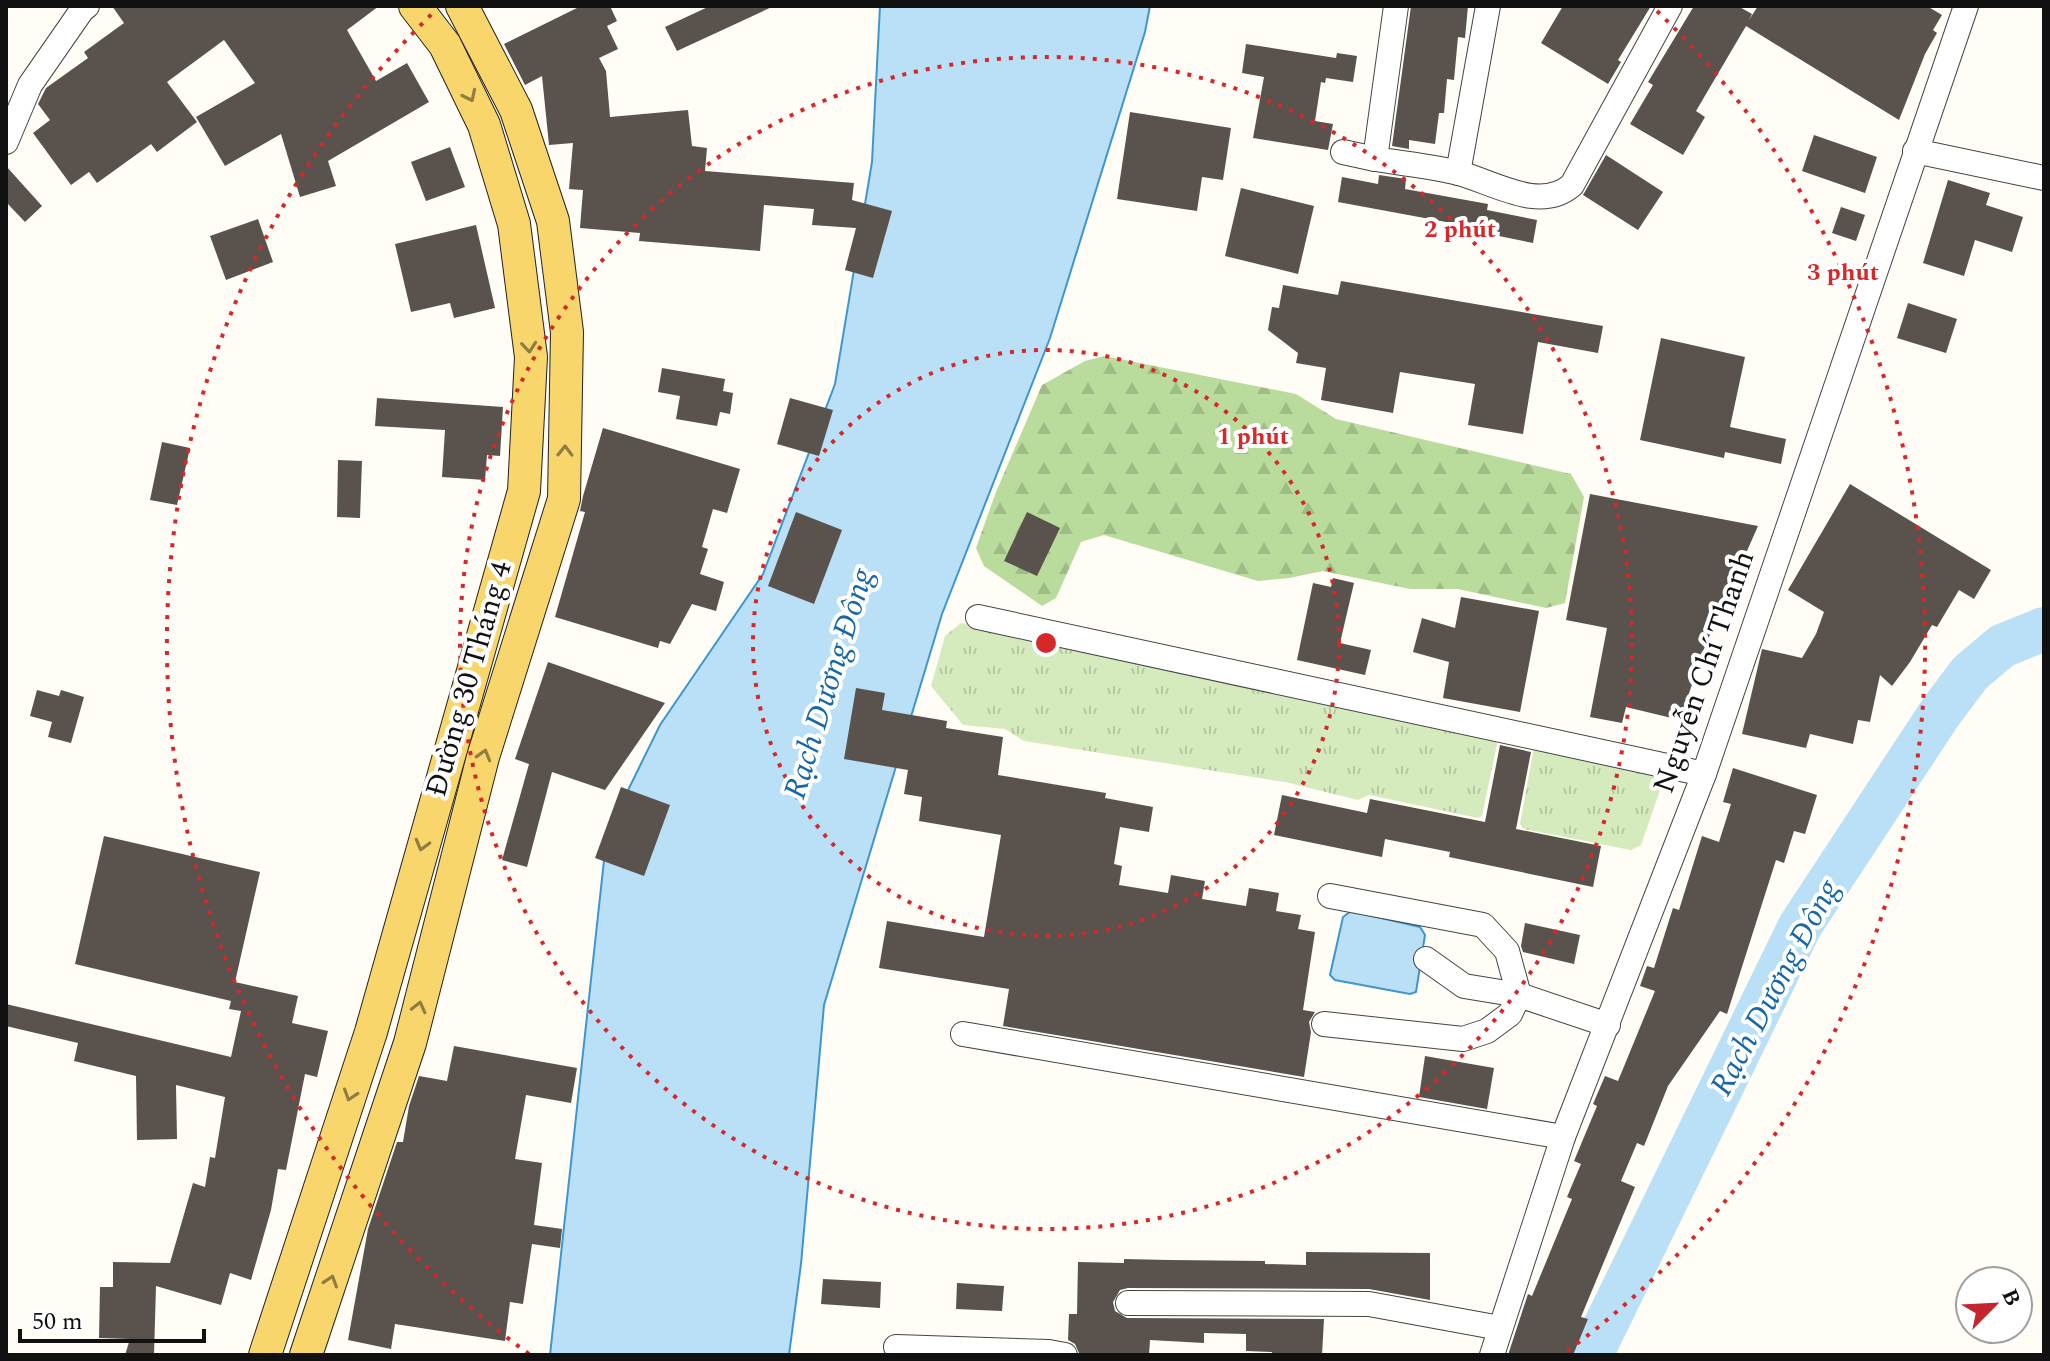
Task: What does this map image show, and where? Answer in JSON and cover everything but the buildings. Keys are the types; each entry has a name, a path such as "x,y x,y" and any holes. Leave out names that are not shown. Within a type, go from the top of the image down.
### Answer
{"main road":[{"name":"Đường 30 Tháng 4","path":"265,1355 371,1032 524,491 531,357 514,224 484,125 445,45 415,6"},
{"name":"Đường 30 Tháng 4","path":"306,1355 410,1043 483,757 564,499 567,332 553,221 516,110 468,16"},
{"path":"445,45 468,16"},
{"path":"524,491 564,499"},
{"path":"371,1032 410,1043"}],"street":[{"path":"6,142 30,85 87,6"},
{"path":"1375,159 1396,6"},
{"path":"1458,173 1488,6"},
{"path":"1343,152 1458,173 1492,186 1546,198 1563,193 1583,168 1670,6"},
{"name":"Nguyễn Chí Thanh","path":"1492,1355 1563,1137 1704,774 1966,6"},
{"path":"1915,151 2044,178"},
{"path":"978,617 1704,774"},
{"path":"1324,1024 1463,1039 1487,1031 1510,1014 1519,995 1507,951 1483,925 1330,896"},
{"path":"1426,959 1464,986 1519,995 1608,1025"},
{"path":"963,1034 1563,1137"},
{"path":"1128,1303 1369,1304 1500,1328"},
{"path":"896,1347 1065,1355"}],"green space":[{"path":"1104,356 1296,394 1336,419 1571,474 1584,497 1565,603 1546,608 1458,589 1410,589 1323,571 1258,581 1104,535 1081,542 1056,598 1042,606 984,566 976,548 996,492 1042,385 1085,361"},
{"path":"961,623 1304,694 1493,738 1497,744 1482,816 1478,818 1369,795 1358,800 1285,782 1024,741 1005,729 963,725 931,686 945,636"},
{"path":"1534,747 1665,776 1641,845 1631,850 1524,829 1520,824"}],"water":[{"path":"880,6 1150,6 1145,32 1050,338 942,614 824,1005 801,1264 789,1355 550,1355 607,833 660,725 763,574 835,384 872,162"},
{"path":"1351,911 1420,927 1425,935 1416,992 1410,994 1335,980 1330,975 1343,917"}],"waterway":[{"name":"Rạch Dương Đông","path":"1591,1355 1800,926 1940,713 1970,673 2002,646 2044,629"}]}
